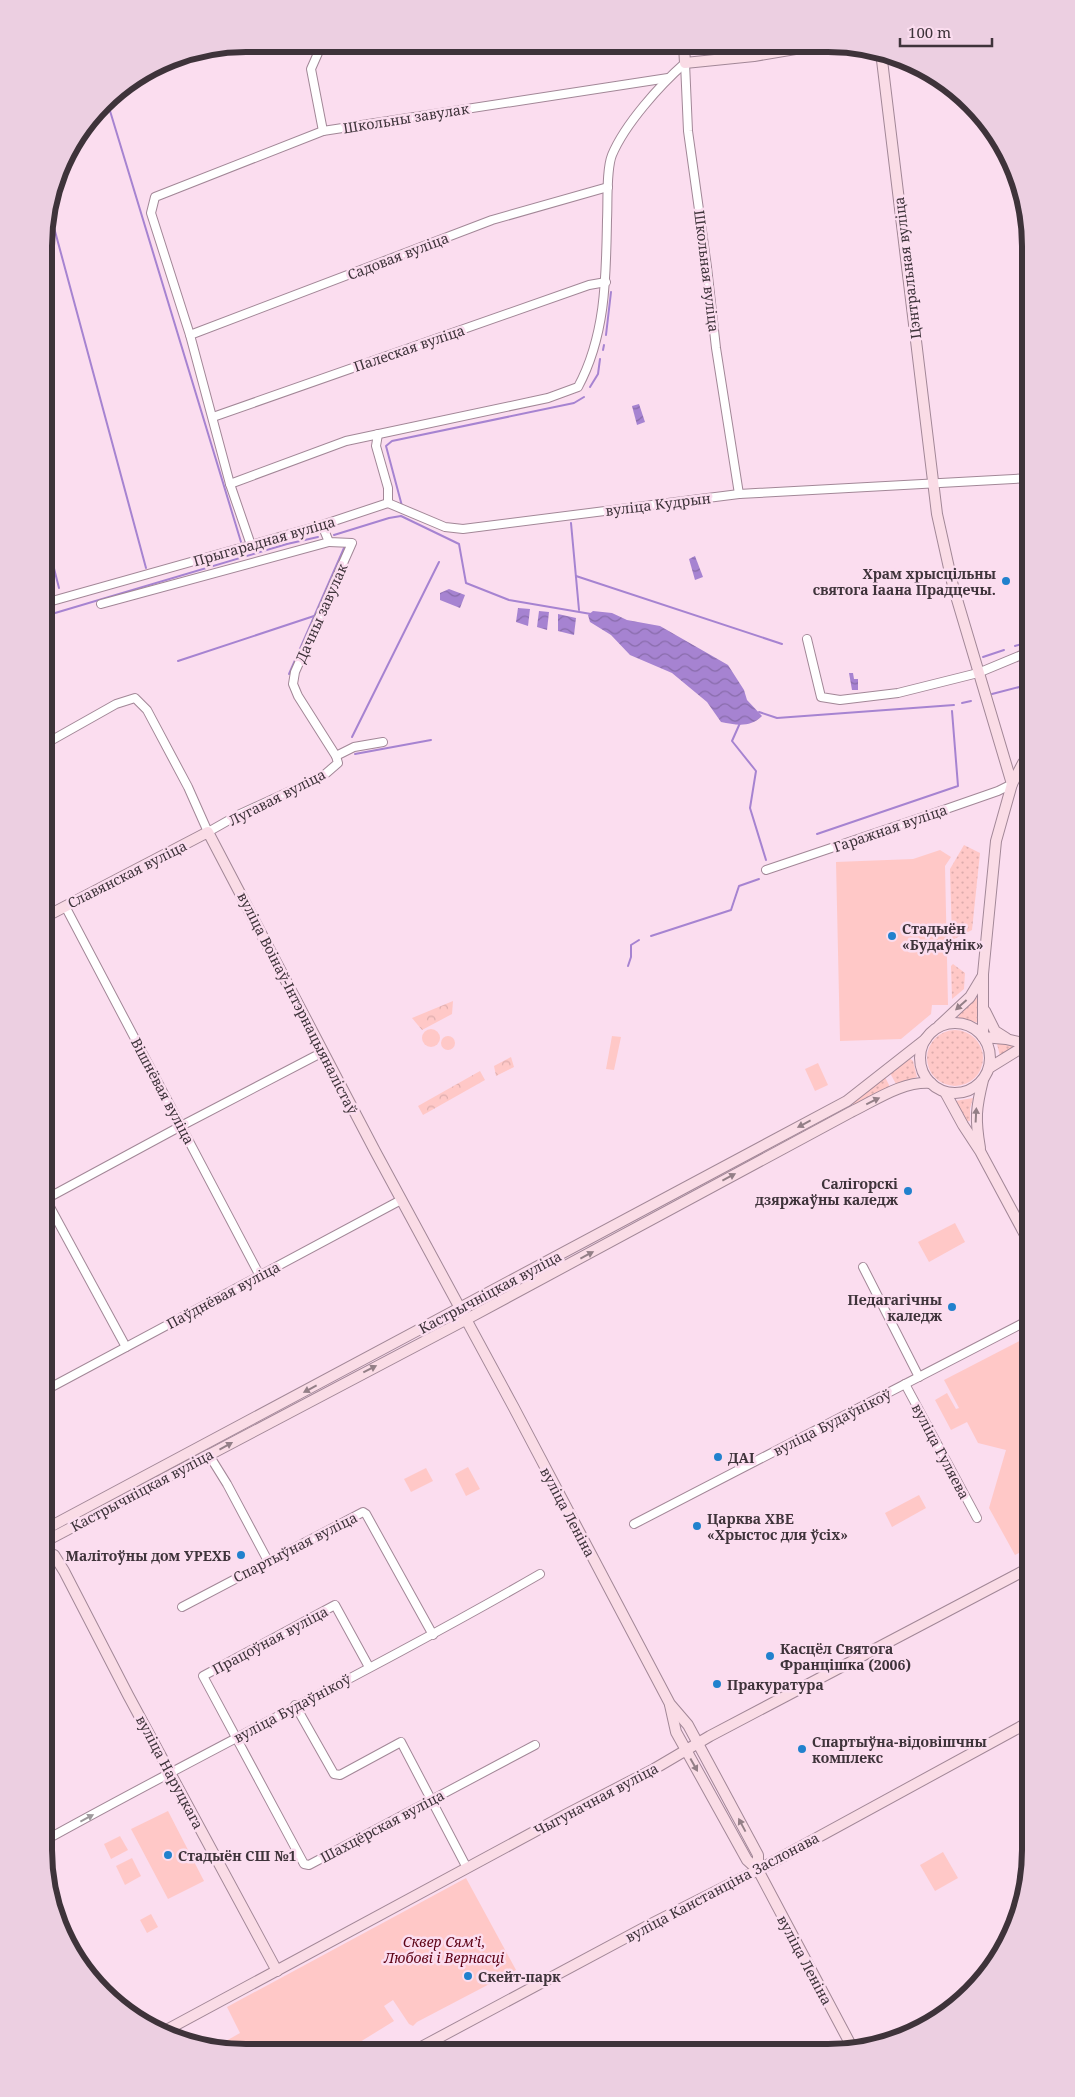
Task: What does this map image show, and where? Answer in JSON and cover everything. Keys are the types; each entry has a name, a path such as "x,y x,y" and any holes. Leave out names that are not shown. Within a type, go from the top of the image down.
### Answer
{"main road":[{"name":"Школьная вуліца","path":"684,52 685,63"},
{"path":"685,63 778,52"},
{"name":"Цэнтральная вуліца","path":"882,60 937,514 953,586 1012,784"},
{"path":"983,1038 983,974 994,855 999,826 1012,784 1022,763"},
{"name":"Славянская вуліца","path":"52,912 208,832"},
{"name":"вуліца Воінаў-Інтэрнацыяналістаў","path":"208,832 461,1308"},
{"name":"Кастрычніцкая вуліца","path":"52,1526 847,1101 930,1035 970,997 983,974"},
{"path":"984,1009 995,1031 1006,1039"},
{"path":"980,1151 975,1122 983,1080 989,1068 988,1047 975,1030 960,1024 943,1026 930,1035 920,1057 925,1076 931,1083 945,1092 956,1093 966,1092 983,1080"},
{"path":"983,1038 1022,1042"},
{"path":"989,1068 1022,1047"},
{"name":"Кастрычніцкая вуліца","path":"52,1538 467,1319 851,1112 906,1085 918,1082 931,1083"},
{"path":"945,1092 962,1125 980,1151 1022,1229"},
{"name":"вуліца Леніна","path":"461,1308 670,1704 688,1725 758,1855 758,1870"},
{"path":"64,1571 58,1552 58,1542 74,1526"},
{"path":"52,1554 64,1571"},
{"name":"вуліца Наруцкага","path":"64,1571 277,1971"},
{"name":"Чыгуначная вуліца","path":"169,2029 654,1769 698,1743 1022,1572"},
{"name":"вуліца Леніна","path":"670,1704 676,1732 685,1750 747,1860 758,1870 850,2043"},
{"name":"вуліца Канстанціна Заслонава","path":"427,2044 653,1923 758,1870 1022,1727"}],"street":[{"path":"318,52 311,69 323,131"},
{"path":"230,484 346,441 548,398 578,387 594,352 606,282 608,187 611,157 625,132 668,78 685,63"},
{"name":"Школьная вуліца","path":"685,63 688,131 708,267 716,348 739,494"},
{"name":"Школьны завулак","path":"190,335 152,212 155,197 323,131 668,78"},
{"name":"Садовая вуліца","path":"190,335 492,220 608,187"},
{"name":"Палеская вуліца","path":"213,417 589,285 606,282"},
{"path":"190,335 230,484 251,545"},
{"path":"378,434 376,446 388,488 388,503"},
{"path":"933,484 1022,479"},
{"name":"вуліца Кудрын","path":"388,503 445,527 463,529 739,494 933,484"},
{"name":"Прыгарадная вуліца","path":"52,601 322,525 388,503"},
{"path":"102,604 329,542 322,525"},
{"name":"Дачны завулак","path":"293,684 295,672 352,543 329,542"},
{"path":"807,639 821,697 840,700 898,693 978,673 1022,655"},
{"name":"Лугавая вуліца","path":"208,832 238,815 323,776 338,763 336,756 298,696 293,684"},
{"name":"вуліца Воінаў-Інтэрнацыяналістаў","path":"52,740 116,704 135,698 147,710 188,786 208,832"},
{"name":"Лугавая вуліца","path":"336,756 354,747 383,742"},
{"name":"Гаражная вуліца","path":"766,870 998,791 1012,784"},
{"name":"Вішнёвая вуліца","path":"65,906 260,1276"},
{"path":"52,1194 324,1052"},
{"name":"Паўднёвая вуліца","path":"52,1387 402,1200"},
{"path":"52,1211 126,1347"},
{"path":"863,1267 919,1377"},
{"name":"вуліца Будаўнікоў","path":"634,1524 1022,1324"},
{"name":"вуліца Гуляева","path":"905,1384 977,1518"},
{"path":"209,1455 227,1484 268,1561"},
{"name":"Спартыўная вуліца","path":"182,1606 363,1512 366,1514 433,1635"},
{"name":"вуліца Будаўнікоў","path":"52,1837 295,1706 433,1635 540,1574"},
{"name":"Працоўная вуліца","path":"236,1738 203,1676 335,1605 369,1667"},
{"path":"295,1706 332,1772 340,1775 401,1742 468,1868"},
{"name":"Шахцёрская вуліца","path":"236,1738 302,1863 306,1865 535,1745"}],"green space":[{"path":"964,845 980,853 972,930 952,940 950,869"},
{"name":"Стадыён «Будаўнік»","path":"940,850 951,857 945,866 948,1005 932,1005 931,1014 901,1039 840,1041 836,862 913,859"},
{"path":"953,964 965,973 964,989 952,999 951,966"},
{"path":"976,998 979,999 979,1023 959,1018 958,1015"},
{"path":"453,1001 452,1014 422,1030 412,1018"},
{"path":"431,1029 437,1032 440,1038 437,1044 431,1047 425,1044 422,1038 425,1032"},
{"path":"949,1030 961,1030 971,1034 979,1042 983,1058 979,1074 971,1082 961,1086 949,1086 939,1082 931,1074 927,1064 927,1052 931,1042 939,1034"},
{"path":"448,1036 453,1038 455,1043 453,1048 448,1050 443,1048 441,1043 443,1038"},
{"path":"612,1036 621,1037 614,1070 606,1069"},
{"path":"996,1040 1016,1046 1000,1056"},
{"path":"511,1057 514,1067 496,1076 494,1066"},
{"path":"909,1058 913,1061 917,1077 896,1084 890,1073"},
{"path":"818,1063 828,1085 815,1091 805,1069"},
{"path":"480,1071 485,1080 423,1115 418,1106"},
{"path":"885,1077 890,1087 854,1106 852,1104"},
{"path":"973,1098 970,1109 970,1121 965,1122 955,1101"},
{"path":"955,1223 965,1242 929,1262 918,1242"},
{"path":"1022,1340 1022,1552 1015,1555 989,1508 1006,1450 978,1443 967,1422 951,1430 935,1400 947,1393 956,1409 959,1408 944,1380"},
{"path":"468,1467 480,1489 466,1496 455,1474"},
{"path":"426,1468 433,1481 411,1492 404,1479"},
{"path":"919,1495 926,1508 892,1527 885,1513"},
{"name":"Стадыён СШ №1","path":"168,1811 204,1881 168,1899 131,1829"},
{"path":"120,1836 128,1850 111,1859 104,1844"},
{"path":"943,1852 958,1878 935,1891 920,1865"},
{"path":"132,1858 141,1876 125,1885 116,1866"},
{"name":"Сквер Сямʼі, Любові і Вернасці","path":"466,1878 516,1970 417,2022 413,2026 409,2024 393,2000 384,2006 394,2021 360,2042 361,2044 222,2043 240,2033 227,2007"},
{"path":"151,1914 158,1927 147,1933 140,1920"}],"water":[{"path":"639,404 645,422 637,425 632,406"},
{"path":"695,556 703,577 695,580 689,559"},
{"path":"449,589 465,595 460,608 440,600 440,593"},
{"path":"518,608 530,609 528,626 516,622"},
{"path":"539,611 549,612 547,630 537,627"},
{"path":"593,611 612,613 627,620 660,626 728,665 744,690 747,700 762,716 748,724 737,725 721,722 707,702 672,673 630,655 611,635 590,622 588,615"},
{"path":"558,614 576,618 574,635 558,631"},
{"path":"849,673 853,673 854,679 858,679 858,690 852,690"}],"waterway":[{"path":"109,109 241,542"},
{"path":"54,226 146,568"},
{"path":"606,335 611,292"},
{"path":"603,350 604,345"},
{"path":"590,387 598,374 600,359"},
{"path":"402,506 386,446 392,441 574,403 584,397"},
{"path":"334,535 401,516 459,544 466,583 509,600 591,614"},
{"path":"571,523 579,610"},
{"path":"52,614 287,544 318,537"},
{"path":"289,674 344,548"},
{"path":"52,560 59,588"},
{"path":"352,737 439,562"},
{"path":"576,576 782,644"},
{"path":"178,661 314,616"},
{"path":"1015,646 1022,644"},
{"path":"983,657 1004,650"},
{"path":"992,694 1022,686"},
{"path":"962,703 971,701"},
{"path":"759,712 777,718 954,705"},
{"path":"817,834 958,786 952,711"},
{"path":"740,723 732,741 756,771 750,808 766,860"},
{"path":"355,754 431,740"},
{"path":"651,936 731,910 739,886 759,879"},
{"path":"628,966 631,957 631,945 639,940"}],"place":[{"name":"Храм хрысцільны святога Іаана Прадцечы.","path":"1006,581"},
{"name":"Стадыён «Будаўнік»","path":"892,936"},
{"name":"Салігорскі дзяржаўны каледж","path":"908,1191"},
{"name":"Педагагічны каледж","path":"952,1307"},
{"name":"ДАІ","path":"718,1457"},
{"name":"Царква ХВЕ «Хрыстос для ўсіх»","path":"697,1526"},
{"name":"Малітоўны дом УРЕХБ","path":"241,1555"},
{"name":"Касцёл Святога Францішка (2006)","path":"770,1656"},
{"name":"Пракуратура","path":"717,1684"},
{"name":"Спартыўна-відовішчны комплекс","path":"802,1749"},
{"name":"Стадыён СШ №1","path":"168,1855"},
{"name":"Скейт-парк","path":"468,1976"}]}
